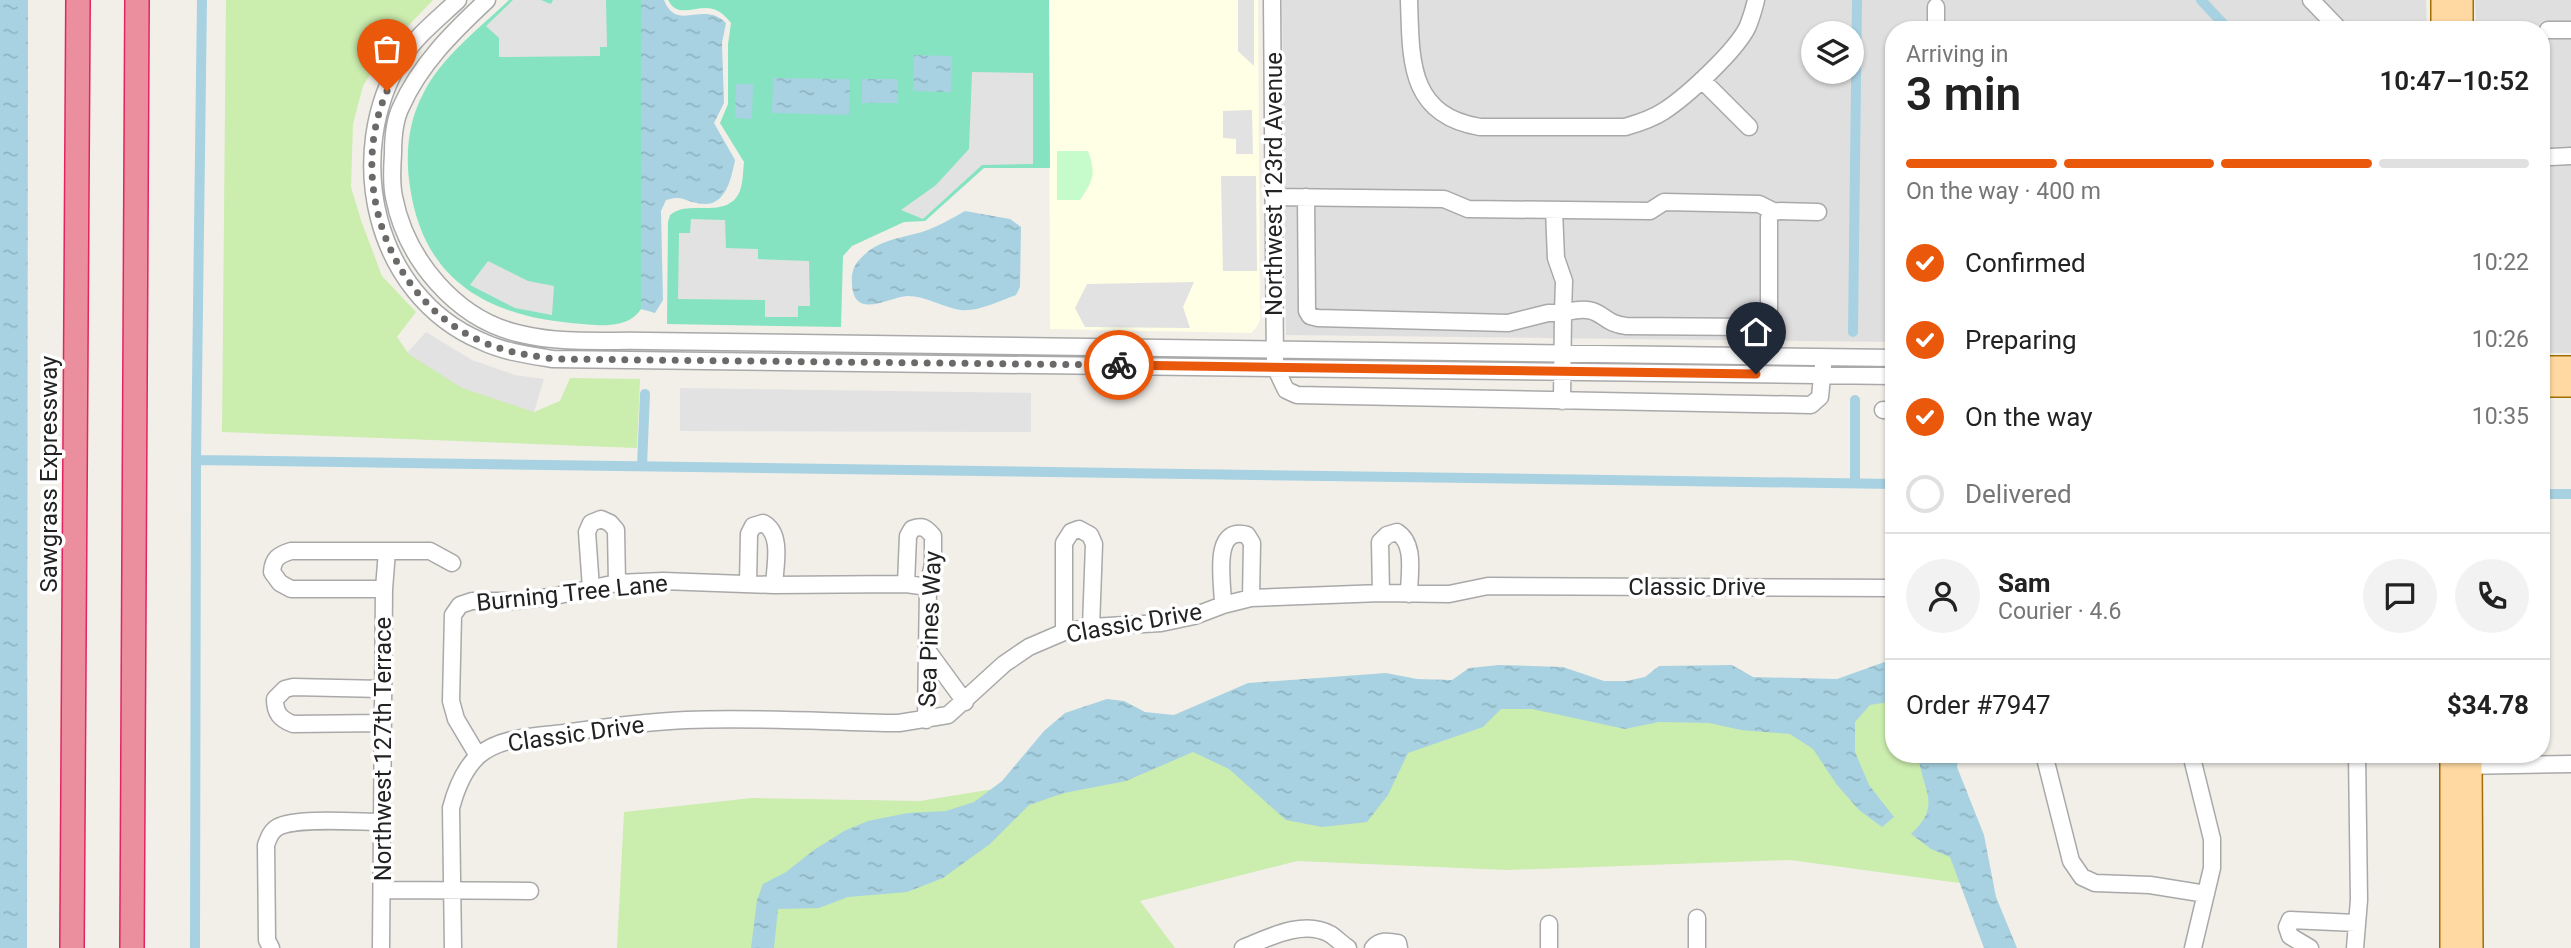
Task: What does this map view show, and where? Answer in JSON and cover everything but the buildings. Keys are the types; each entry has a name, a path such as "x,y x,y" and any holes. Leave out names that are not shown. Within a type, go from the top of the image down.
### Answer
{"highway":[{"name":"Sawgrass Expressway","path":"72,948 78,0"},
{"path":"132,948 137,0"}],"main road":[{"path":"2442,0 2442,21"},
{"path":"2462,0 2462,21"},
{"path":"2550,367 2571,367"},
{"path":"2550,386 2571,386"},
{"path":"2451,948 2461,763"},
{"path":"2461,763 2472,948"}],"street":[{"path":"458,0 403,57 380,106 371,166 374,200 382,231 397,264 419,295 445,320 479,341 515,353 554,359 1885,376"},
{"path":"487,0 439,48 413,83 400,109 393,138 393,195 401,224 415,254 434,280 456,300 487,321 519,334 556,339 648,341 1885,358"},
{"name":"Northwest 123rd Avenue","path":"1272,0 1275,367"},
{"path":"1409,0 1411,52 1416,80 1436,110 1461,124 1480,127 1625,127 1646,121 1665,111 1702,80 1747,28 1756,0"},
{"path":"2311,0 2331,21"},
{"path":"1936,7 1936,21"},
{"path":"2550,30 2571,30"},
{"path":"1702,80 1749,127"},
{"path":"2551,157 2571,156"},
{"path":"1274,197 1444,199 1468,209 1650,211 1664,202 1759,204 1773,211 1818,212"},
{"path":"1306,197 1307,308 1310,316 1508,323 1548,313 1587,309 1596,311 1613,324 1626,326 1760,326 1767,320 1769,310 1769,218 1773,211"},
{"path":"1554,210 1556,258 1564,281 1562,401"},
{"path":"1275,367 1286,390 1297,396 1811,405 1820,397 1824,375 1823,356"},
{"path":"591,588 587,532 591,523 601,519 616,530 617,583"},
{"path":"748,584 749,534 753,526 763,523 771,527 775,537 775,585"},
{"name":"Sea Pines Way","path":"906,584 908,536 912,529 920,526 927,528 933,536 933,564 928,587 926,720"},
{"path":"1064,632 1064,543 1071,532 1079,529 1090,535 1094,544 1091,627"},
{"path":"1223,605 1222,546 1228,537 1238,532 1247,535 1252,543 1251,598"},
{"path":"1381,593 1380,542 1387,535 1397,532 1405,537 1409,546 1409,594"},
{"path":"384,589 290,589 272,572 273,563 280,554 290,551 430,551 452,564"},
{"name":"Northwest 127th Terrace","path":"381,948 384,589 387,551"},
{"name":"Burning Tree Lane","path":"478,756 456,719 451,701 453,615 460,605 472,601 514,601 550,597 617,583 663,581 775,585 906,584 928,587"},
{"name":"Classic Drive","path":"453,948 450,890 451,808 456,789 466,770 478,756 498,745 529,737 637,723 688,720 900,723 926,720 948,715 1004,664 1029,647 1064,632 1091,627 1161,623 1251,598 1381,593 1449,594 1488,586 1885,588"},
{"path":"927,650 965,702"},
{"path":"383,689 293,687 285,689 275,699 275,709 282,720 293,724 383,723"},
{"path":"2047,763 2071,861 2082,877 2095,883 2150,885 2206,894"},
{"path":"2193,763 2212,839 2212,868 2193,948"},
{"path":"2355,948 2359,900 2357,763"},
{"path":"2544,763 2571,764"},
{"path":"271,948 267,940 266,845 270,835 278,827 293,822 382,822"},
{"path":"383,890 530,891"},
{"path":"1697,918 1698,948"},
{"path":"2310,948 2290,936 2287,927 2291,920 2356,923"},
{"path":"1549,924 1549,948"},
{"path":"1243,948 1285,932 1309,928 1329,933 1348,948"},
{"path":"1373,948 1388,941 1398,943 1399,948"}],"shaded area":[{"path":"513,0 541,0 551,4 553,0 606,0 607,47 600,47 600,56 499,57 499,38 486,26"},
{"path":"1049,0 1258,0 1260,320 1251,333 1050,329"},
{"path":"1238,0 1254,0 1254,66 1238,51"},
{"path":"1282,0 2426,0 2427,21 1885,21 1885,342 1286,335"},
{"path":"2475,0 2571,0 2571,353 2550,353 2550,21 2476,21"},
{"path":"972,72 1033,73 1033,164 982,165 923,219 901,210 936,185 969,149"},
{"path":"1252,110 1253,154 1236,154 1236,139 1223,138 1223,111"},
{"path":"1221,176 1256,176 1257,271 1223,271"},
{"path":"691,219 725,220 726,248 758,249 758,259 809,261 810,306 798,306 798,317 765,317 765,300 678,299 679,233 690,233"},
{"path":"488,261 528,281 554,286 552,315 515,308 470,285"},
{"path":"1194,282 1183,307 1190,328 1085,327 1075,308 1087,284"},
{"path":"426,332 472,360 515,375 544,379 534,412 462,388 407,353"},
{"path":"680,388 1031,393 1031,432 680,431"}],"green space":[{"path":"226,0 433,0 387,48 363,86 353,124 351,187 362,223 382,276 416,312 397,337 408,353 534,412 560,401 570,378 640,379 637,448 222,432"},
{"path":"509,0 641,0 641,309 623,323 599,325 550,320 520,314 492,304 468,290 447,271 430,248 418,220 410,187 408,163 409,139 418,105 431,80 450,55"},
{"path":"668,0 1049,0 1050,168 984,168 925,221 904,222 852,246 843,256 841,327 667,324 670,215 686,209 715,208 732,202 741,188 744,162 720,123 728,104 728,44 731,23 716,10 677,9"},
{"path":"1057,151 1088,151 1092,176 1080,200 1057,200"},
{"path":"1301,697 1885,699 1885,763 1940,763 1974,885 1790,860 1507,870 1297,861 1140,901 1175,948 617,948 624,812 752,798 920,801 1018,785"}],"water":[{"path":"0,0 28,0 27,948 0,948"},
{"path":"641,0 664,0 669,10 676,14 708,14 726,23 722,43 724,103 714,123 735,160 725,192 714,202 697,203 679,198 666,200 661,211 663,300 655,313 641,309"},
{"path":"914,55 952,56 951,92 913,91"},
{"path":"773,78 850,79 849,115 772,113"},
{"path":"862,79 898,79 898,103 862,103"},
{"path":"736,84 753,84 752,119 735,118"},
{"path":"965,211 1010,219 1021,227 1020,287 1016,295 988,306 967,310 953,309 915,296 873,304 859,302 854,295 853,272 857,262 869,251 891,240 933,228"},
{"path":"1885,662 1885,703 1870,705 1855,722 1855,752 1869,785 1894,817 1882,827 1859,810 1837,785 1813,749 1790,734 1741,730 1709,723 1659,722 1625,729 1532,709 1501,709 1483,727 1408,753 1388,795 1367,822 1322,827 1286,820 1229,769 1193,752 1126,781 1064,793 1029,805 990,844 943,878 907,892 848,897 819,908 778,909 774,948 751,948 757,900 763,884 786,872 844,831 868,821 908,813 946,811 974,802 1002,781 1044,731 1065,713 1107,699 1124,701 1145,712 1174,715 1248,683 1386,673 1417,679 1452,680 1469,668 1499,665 1563,667 1604,681 1626,681 1645,677 1659,666 1732,665 1753,677 1837,679"},
{"path":"1919,763 1958,763 1984,835 1996,897 2017,948 1984,948 1950,857 1931,849 1911,834 1921,823 1928,805"}],"waterway":[{"path":"195,948 196,460 202,0"},
{"path":"1853,332 1857,0"},
{"path":"2201,0 2221,21"},
{"path":"642,466 645,394"},
{"path":"1855,400 1855,483"},
{"path":"196,460 1885,484"},
{"path":"2550,494 2571,494"}],"way so far":[{"path":"387,91 380,106 374,133 371,166 374,200 382,231 397,264 419,295 445,320 479,341 515,353 554,359 1119,365"}],"route":[{"path":"1119,365 1756,374"}]}
